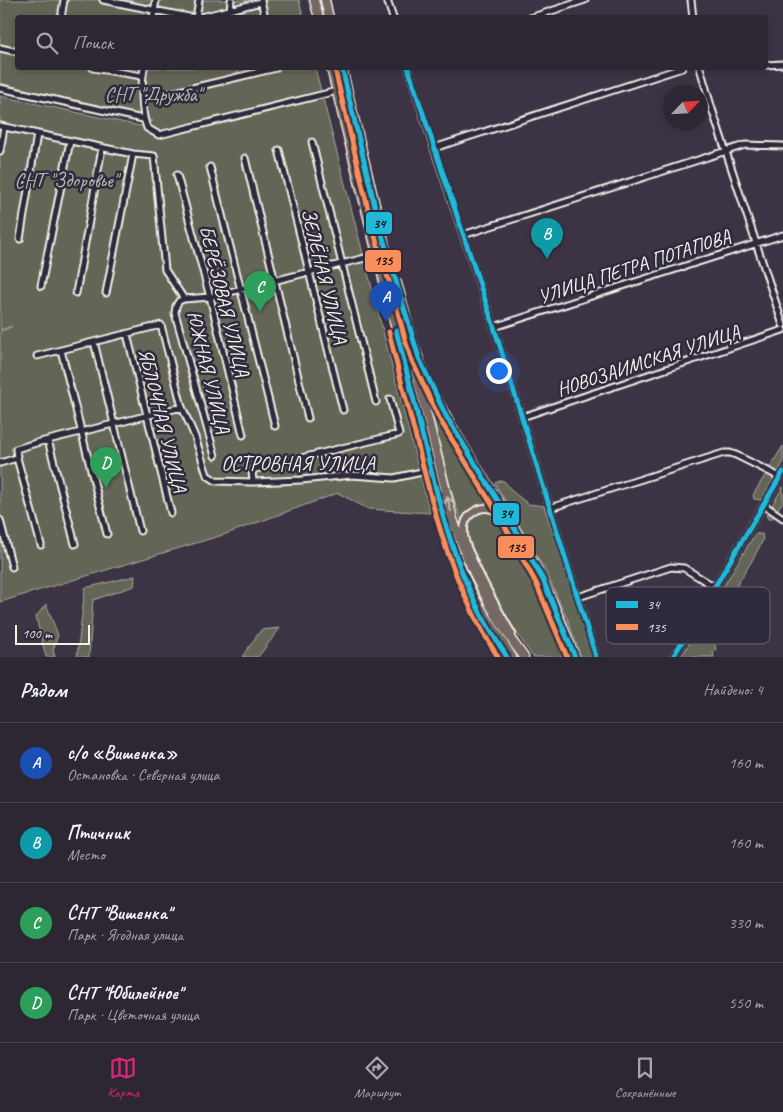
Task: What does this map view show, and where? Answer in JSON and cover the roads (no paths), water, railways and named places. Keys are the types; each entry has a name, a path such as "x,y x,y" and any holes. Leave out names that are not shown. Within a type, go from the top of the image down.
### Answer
{"highway":[{"path":"314,0 318,15"},
{"path":"325,0 329,15"},
{"path":"332,70 449,538 462,572 486,618 512,657"},
{"path":"342,70 380,228 458,534 486,598 524,657"}],"main road":[{"path":"380,228 413,341 426,375 455,432 537,568 560,618 575,657"},
{"path":"524,657 489,596 475,566 464,536 464,527 468,518 474,511 482,508 490,508 500,513 537,568"},
{"path":"462,572 480,614 506,657"}],"street":[{"path":"62,15 64,0"},
{"path":"103,0 132,3 180,15"},
{"path":"153,15 156,0"},
{"path":"196,15 199,0"},
{"path":"230,10 231,0"},
{"path":"387,0 392,15"},
{"path":"539,15 585,0"},
{"path":"691,0 693,15"},
{"path":"209,15 261,1 264,15"},
{"path":"0,48 15,51"},
{"path":"768,65 783,64"},
{"path":"105,70 142,76"},
{"path":"144,70 143,119 147,128 159,135 337,91"},
{"path":"142,92 167,94 268,70"},
{"path":"409,70 494,327 596,657"},
{"path":"434,148 676,70"},
{"path":"702,70 712,109 783,324"},
{"path":"0,88 143,119"},
{"path":"0,150 2,127"},
{"name":"ЮЖНАЯ УЛИЦА","path":"2,127 133,154 154,156 165,270 184,299"},
{"path":"20,239 37,134"},
{"path":"41,286 70,141"},
{"path":"312,142 376,402"},
{"path":"463,235 745,145 783,146"},
{"path":"76,293 102,148"},
{"name":"ЗЕЛЁНАЯ УЛИЦА","path":"279,150 343,410"},
{"path":"106,293 133,154"},
{"path":"245,158 308,418"},
{"path":"210,167 275,426"},
{"name":"БЕРЁЗОВАЯ УЛИЦА","path":"177,175 210,297 243,435"},
{"name":"УЛИЦА ПЕТРА ПОТАПОВА","path":"494,327 783,235"},
{"name":"ЮЖНАЯ УЛИЦА","path":"215,456 176,313 176,306 179,301 210,297 377,255"},
{"name":"ОСТРОВНАЯ УЛИЦА","path":"126,334 161,325 182,408 196,437 208,475 216,481 301,480 352,475 394,478 431,470"},
{"name":"НОВОЗАИМСКАЯ УЛИЦА","path":"522,417 783,330"},
{"path":"37,356 126,334"},
{"name":"ЯБЛОЧНАЯ УЛИЦА","path":"126,334 171,512"},
{"path":"94,342 140,531"},
{"path":"61,350 107,534"},
{"path":"253,482 252,470 399,434 390,400"},
{"path":"41,545 16,449 21,446 182,408"},
{"path":"48,440 75,544"},
{"path":"550,508 724,453 736,455 780,478"},
{"path":"0,463 17,458"},
{"path":"609,587 671,567 684,568 716,587 783,472"},
{"path":"764,505 783,518"},
{"path":"0,520 12,567"},
{"path":"578,597 606,588"},
{"path":"673,657 681,644"}],"place":[{"name":"Птичник","path":"547,259"},
{"name":"СНТ \"Вишенка\"","path":"260,312"},
{"name":"с/о «Вишенка»","path":"386,322"},
{"name":"СНТ \"Юбилейное\"","path":"106,488"}],"park label":[{"name":"СНТ \"Дружба\"","path":"153,94"},
{"name":"СНТ \"Здоровье\"","path":"66,180"}]}
